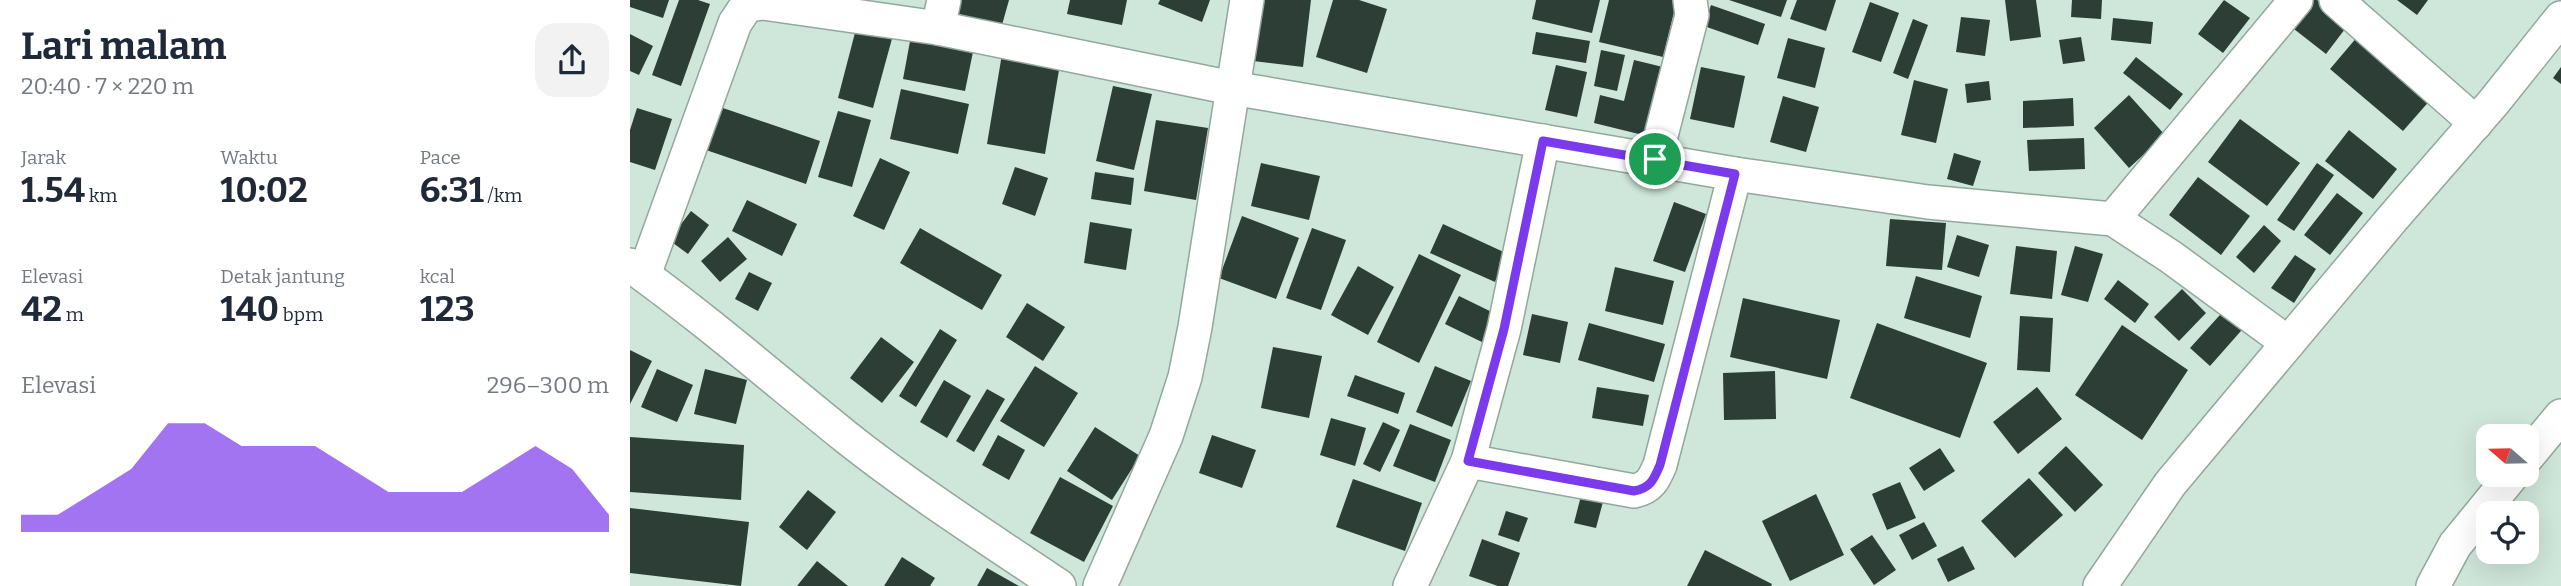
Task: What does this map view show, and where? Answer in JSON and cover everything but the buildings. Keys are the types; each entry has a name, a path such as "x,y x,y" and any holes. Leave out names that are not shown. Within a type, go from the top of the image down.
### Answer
{"street":[{"path":"1101,586 1166,436 1185,377 1247,0"},
{"path":"1655,159 1692,15 1690,0"},
{"path":"2113,219 2296,0"},
{"path":"2336,0 2476,123"},
{"path":"1059,586 848,438 755,361 637,270 735,23 747,5 764,3 941,14 1232,88 1735,174 1928,202 2113,219 2171,257 2288,343"},
{"path":"2100,586 2170,484 2476,123 2561,18"},
{"path":"1410,586 1468,461 1504,329 1543,141"},
{"path":"1468,461 1634,491 1644,489 1654,481 1664,452 1735,174"},
{"path":"2539,442 2561,415"},
{"path":"2433,586 2455,545 2502,487"}],"route":[{"path":"1543,141 1655,159 1735,174 1654,481 1644,489 1634,491 1468,461 1504,329 1543,141"}]}
